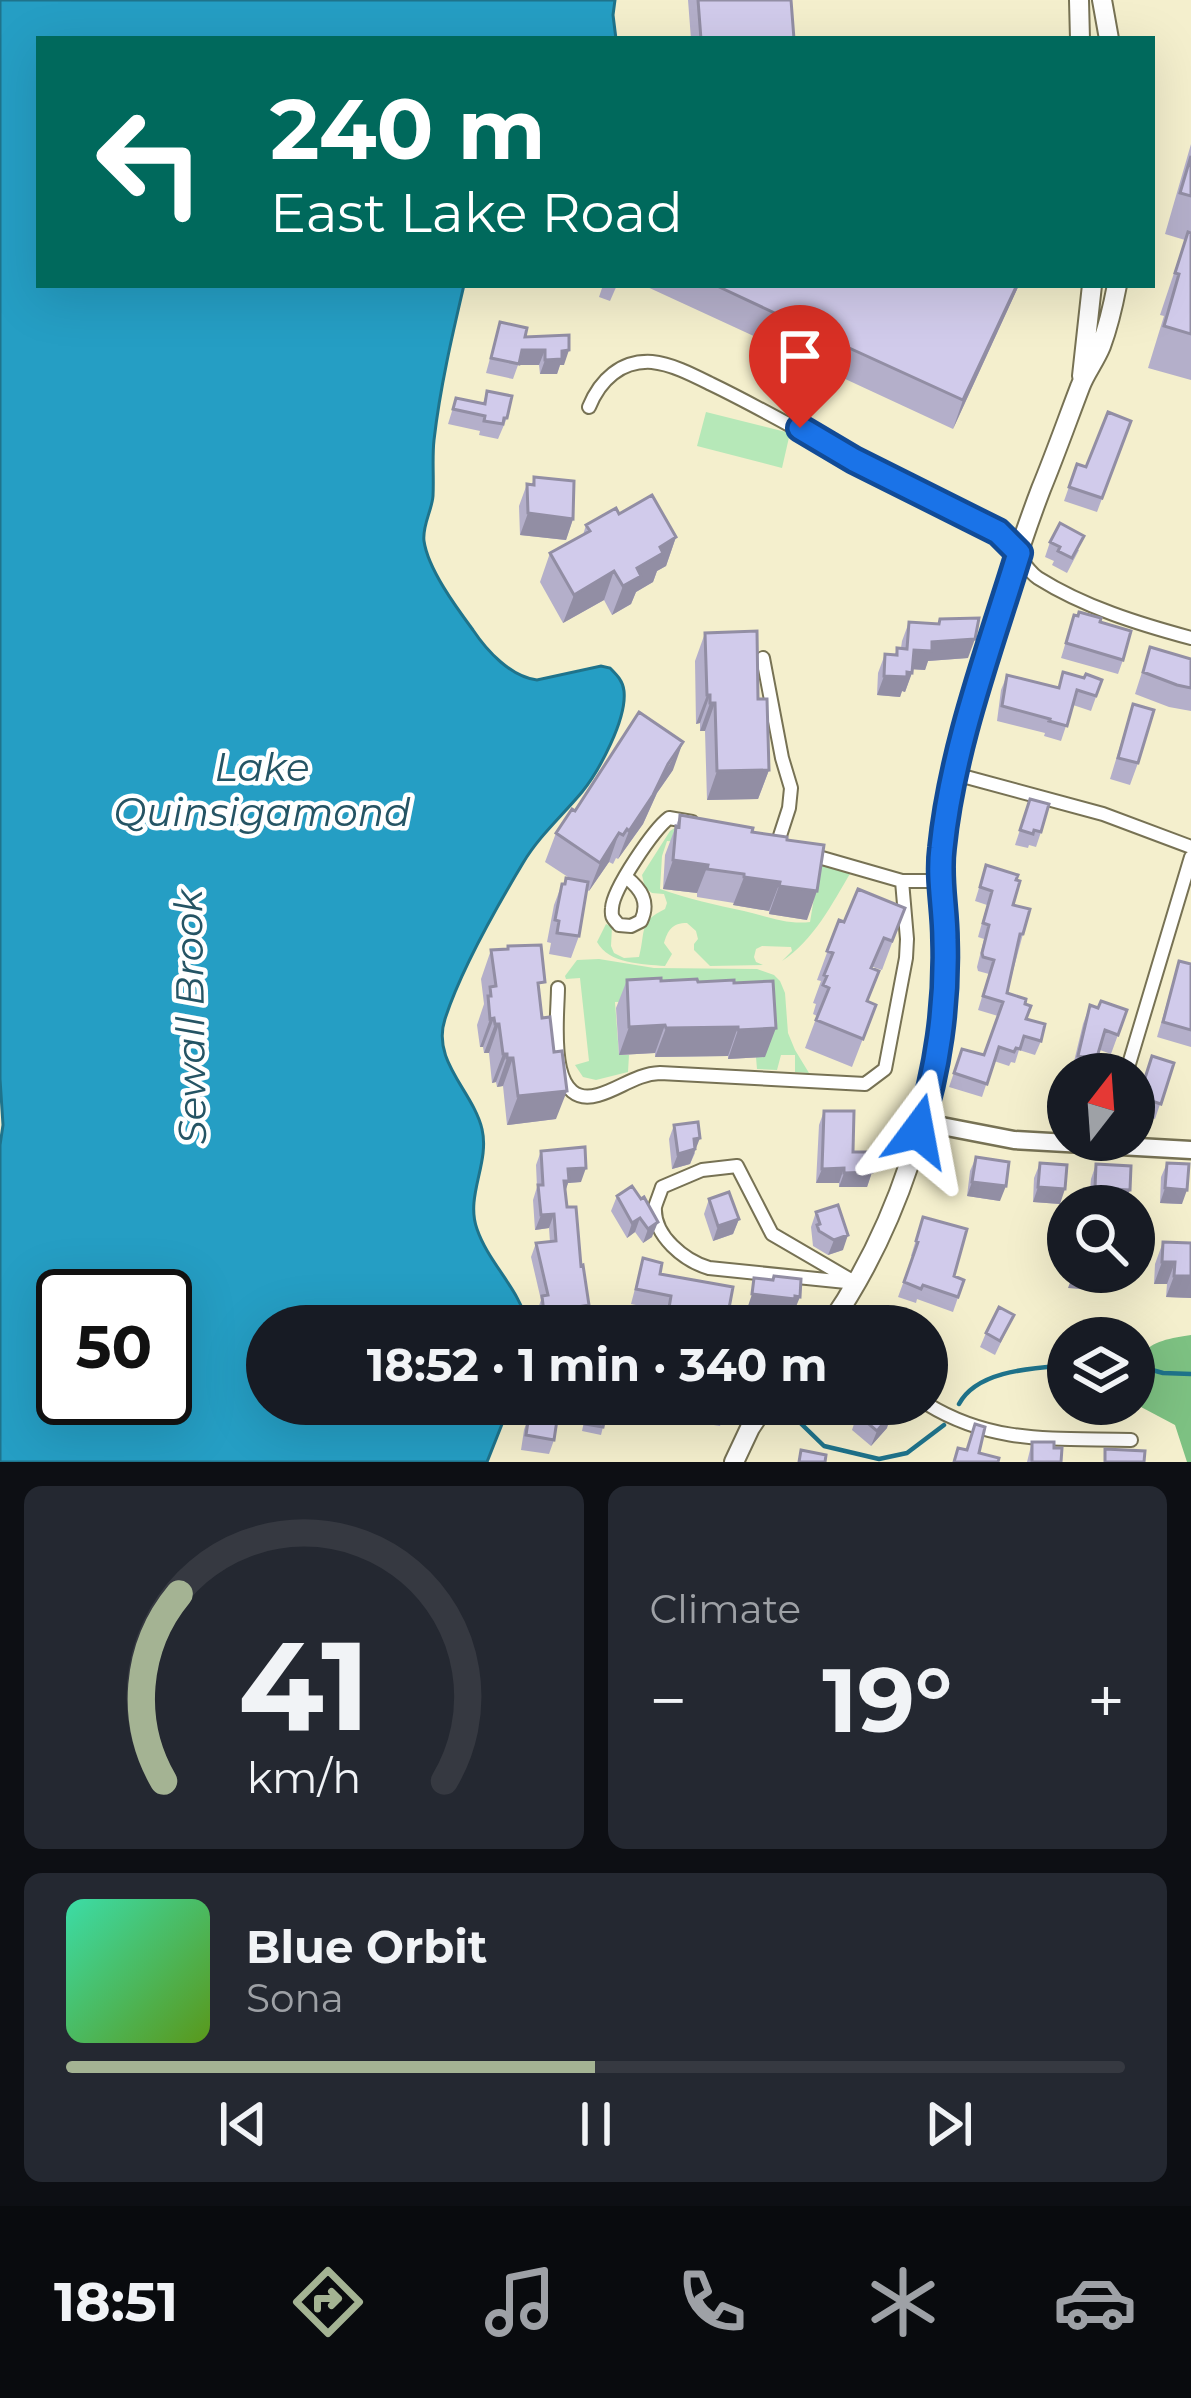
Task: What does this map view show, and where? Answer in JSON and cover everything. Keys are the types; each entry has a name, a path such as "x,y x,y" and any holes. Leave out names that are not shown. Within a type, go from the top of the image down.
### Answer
{"main road":[{"path":"1079,0 1080,36"},
{"path":"1102,0 1108,36"},
{"path":"1081,383 1092,288"},
{"path":"842,1305 887,1219 921,1122 937,1049 944,985 940,881 944,830 970,716 1019,553 1081,383 1100,350 1116,288"},
{"path":"734,1462 752,1425"}],"street":[{"path":"590,406 601,385 617,370 640,363 666,365 771,412 854,460 998,532 1033,575 1068,594 1103,611 1191,638"},
{"path":"763,658 791,788 777,844"},
{"path":"956,774 1103,814 1191,847"},
{"path":"626,878 669,818 712,827"},
{"path":"762,841 902,881 940,881"},
{"path":"1132,1053 1191,857"},
{"path":"558,988 558,1066 570,1090 584,1097 660,1072 865,1084 885,1070 897,1013 907,939 902,881"},
{"path":"921,1122 1014,1140 1047,1141"},
{"path":"1155,1147 1191,1150"},
{"path":"737,1166 772,1234 856,1283 701,1266 668,1240 658,1222 655,1207 662,1187 702,1169 737,1166"},
{"path":"948,1415 1006,1436 1131,1440"}],"green space":[{"path":"706,412 790,433 782,468 697,446"},
{"path":"678,826 679,842 667,841 662,856 660,889 692,899 785,921 810,922 818,874 805,856 851,872 813,932 782,961 791,947 756,949 756,962 763,965 710,966 694,950 696,931 687,923 674,926 667,934 664,943 672,954 665,966 609,955 597,942 606,924 612,927 614,953 639,957 647,923 665,909 664,894 645,888 642,875"},
{"path":"577,960 654,968 757,969 774,975 785,993 788,1033 809,1073 795,1072 795,1055 781,1055 777,1070 757,1069 756,1057 706,999 615,1002 619,1055 629,1055 628,1072 596,1080 583,1077 575,1065 589,1061 580,978 565,976"},
{"path":"1191,1335 1191,1462 1187,1462 1175,1425 1155,1414 1155,1344"}],"water":[{"name":"Lake Quinsigamond","path":"0,0 615,0 616,36 36,36 36,288 463,288 434,440 433,496 424,535 431,563 479,638 509,668 537,680 601,666 610,668 622,684 621,716 604,758 513,881 460,980 442,1034 448,1062 482,1129 483,1154 474,1204 477,1229 520,1305 246,1305 246,1425 502,1425 487,1462 0,1462"}],"building":[{"path":"698,0 791,0 794,36 701,36"},
{"path":"1191,156 1191,196 1180,193"},
{"path":"1191,233 1191,334 1164,326"},
{"path":"721,288 1016,288 963,400 825,337 818,344 779,320 781,316"},
{"path":"500,322 527,328 525,337 569,335 569,350 562,351 562,359 545,360 545,350 522,350 519,364 491,358"},
{"path":"487,391 512,396 503,424 453,409 456,398 485,404"},
{"path":"1108,412 1131,421 1102,498 1069,487 1077,464 1086,467"},
{"path":"534,477 574,481 573,519 528,513 527,484 534,485"},
{"path":"652,495 676,537 660,547 663,553 637,568 641,576 623,586 614,571 574,595 550,553 590,531 586,525 616,508 619,514"},
{"path":"1060,523 1084,536 1072,558 1050,542"},
{"path":"1079,612 1131,631 1123,660 1066,643"},
{"path":"979,618 975,639 932,642 932,651 914,650 912,673 907,672 907,677 884,676 885,654 897,655 897,648 907,649 909,622 939,624 940,619"},
{"path":"757,631 758,699 767,699 769,770 717,771 715,703 707,695 705,633"},
{"path":"1150,647 1191,659 1191,688 1143,672"},
{"path":"1063,672 1102,680 1096,696 1077,690 1067,726 1002,706 1007,675 1059,688"},
{"path":"1133,704 1154,710 1138,763 1118,758"},
{"path":"639,712 683,742 629,831 619,833 600,863 556,833"},
{"path":"1030,799 1049,804 1041,832 1034,830 1033,834 1020,830"},
{"path":"680,815 824,845 817,891 673,860"},
{"path":"986,865 1018,875 1013,905 1030,909 1007,993 1026,999 1025,1004 1031,1006 1026,1019 1045,1024 1041,1041 1024,1036 1014,1052 999,1047 987,1084 954,1073 962,1049 984,1055 1003,1002 983,996 994,960 982,953 989,925 983,923 992,891 980,887"},
{"path":"566,878 588,882 579,936 557,933 559,921 555,920"},
{"path":"858,889 905,908 892,941 884,938 871,968 879,971 867,1001 876,1005 863,1039 816,1020 829,988 823,985 824,975 833,953 827,951"},
{"path":"541,945 542,1018 550,1017 554,1052 562,1051 567,1091 518,1096 513,1058 503,1054 499,1024 490,1019 488,996 490,987 496,986 491,950"},
{"path":"1179,961 1191,964 1191,1030 1163,1022"},
{"path":"627,980 773,981 776,1028 629,1027"},
{"path":"1101,1001 1127,1010 1118,1035 1105,1030 1098,1053 1079,1053 1090,1005 1098,1008"},
{"path":"1155,1057 1174,1063 1161,1104 1155,1102"},
{"path":"824,1111 854,1111 853,1152 872,1152 872,1172 822,1169"},
{"path":"698,1122 700,1138 694,1139 695,1149 678,1154 674,1125"},
{"path":"585,1147 586,1168 568,1169 569,1181 564,1181 567,1207 576,1207 589,1305 543,1305 542,1296 548,1295 536,1243 556,1241 554,1214 541,1215 541,1151"},
{"path":"976,1157 1009,1162 1006,1186 972,1182"},
{"path":"1040,1163 1067,1165 1065,1185 1038,1187"},
{"path":"1167,1163 1189,1164 1187,1190 1165,1188"},
{"path":"1096,1164 1131,1166 1130,1185 1095,1185"},
{"path":"632,1186 658,1222 648,1229 640,1218 632,1223 617,1196"},
{"path":"729,1192 739,1219 718,1226 709,1199"},
{"path":"838,1205 848,1235 834,1240 819,1231 816,1212"},
{"path":"923,1217 967,1229 954,1276 964,1280 958,1297 904,1282"},
{"path":"1163,1242 1191,1243 1191,1276 1174,1276 1175,1262 1162,1262"},
{"path":"643,1258 662,1263 660,1274 733,1287 730,1305 670,1305 671,1296 636,1289"},
{"path":"774,1276 801,1279 800,1297 752,1294 754,1278 773,1280"},
{"path":"999,1307 1014,1315 1000,1341 986,1333"},
{"path":"975,1424 985,1427 979,1453 999,1458 998,1462 954,1462 958,1448 967,1450"},
{"path":"528,1425 556,1425 554,1440 526,1435"},
{"path":"1032,1442 1054,1442 1054,1448 1062,1448 1061,1462 1032,1462"},
{"path":"1105,1449 1145,1451 1144,1462 1105,1462"},
{"path":"801,1450 826,1455 825,1462 799,1462"}],"waterway":[{"path":"959,1404 967,1393 992,1378 1047,1367"},
{"path":"1155,1371 1191,1374"},
{"path":"802,1425 824,1446 879,1459 907,1453 944,1425"}],"route":[{"path":"800,428 998,532 1019,553 959,758 944,830 940,864 943,1004 918,1131"}],"water label":[{"name":"Sewall Brook","path":"190,1017"}]}
